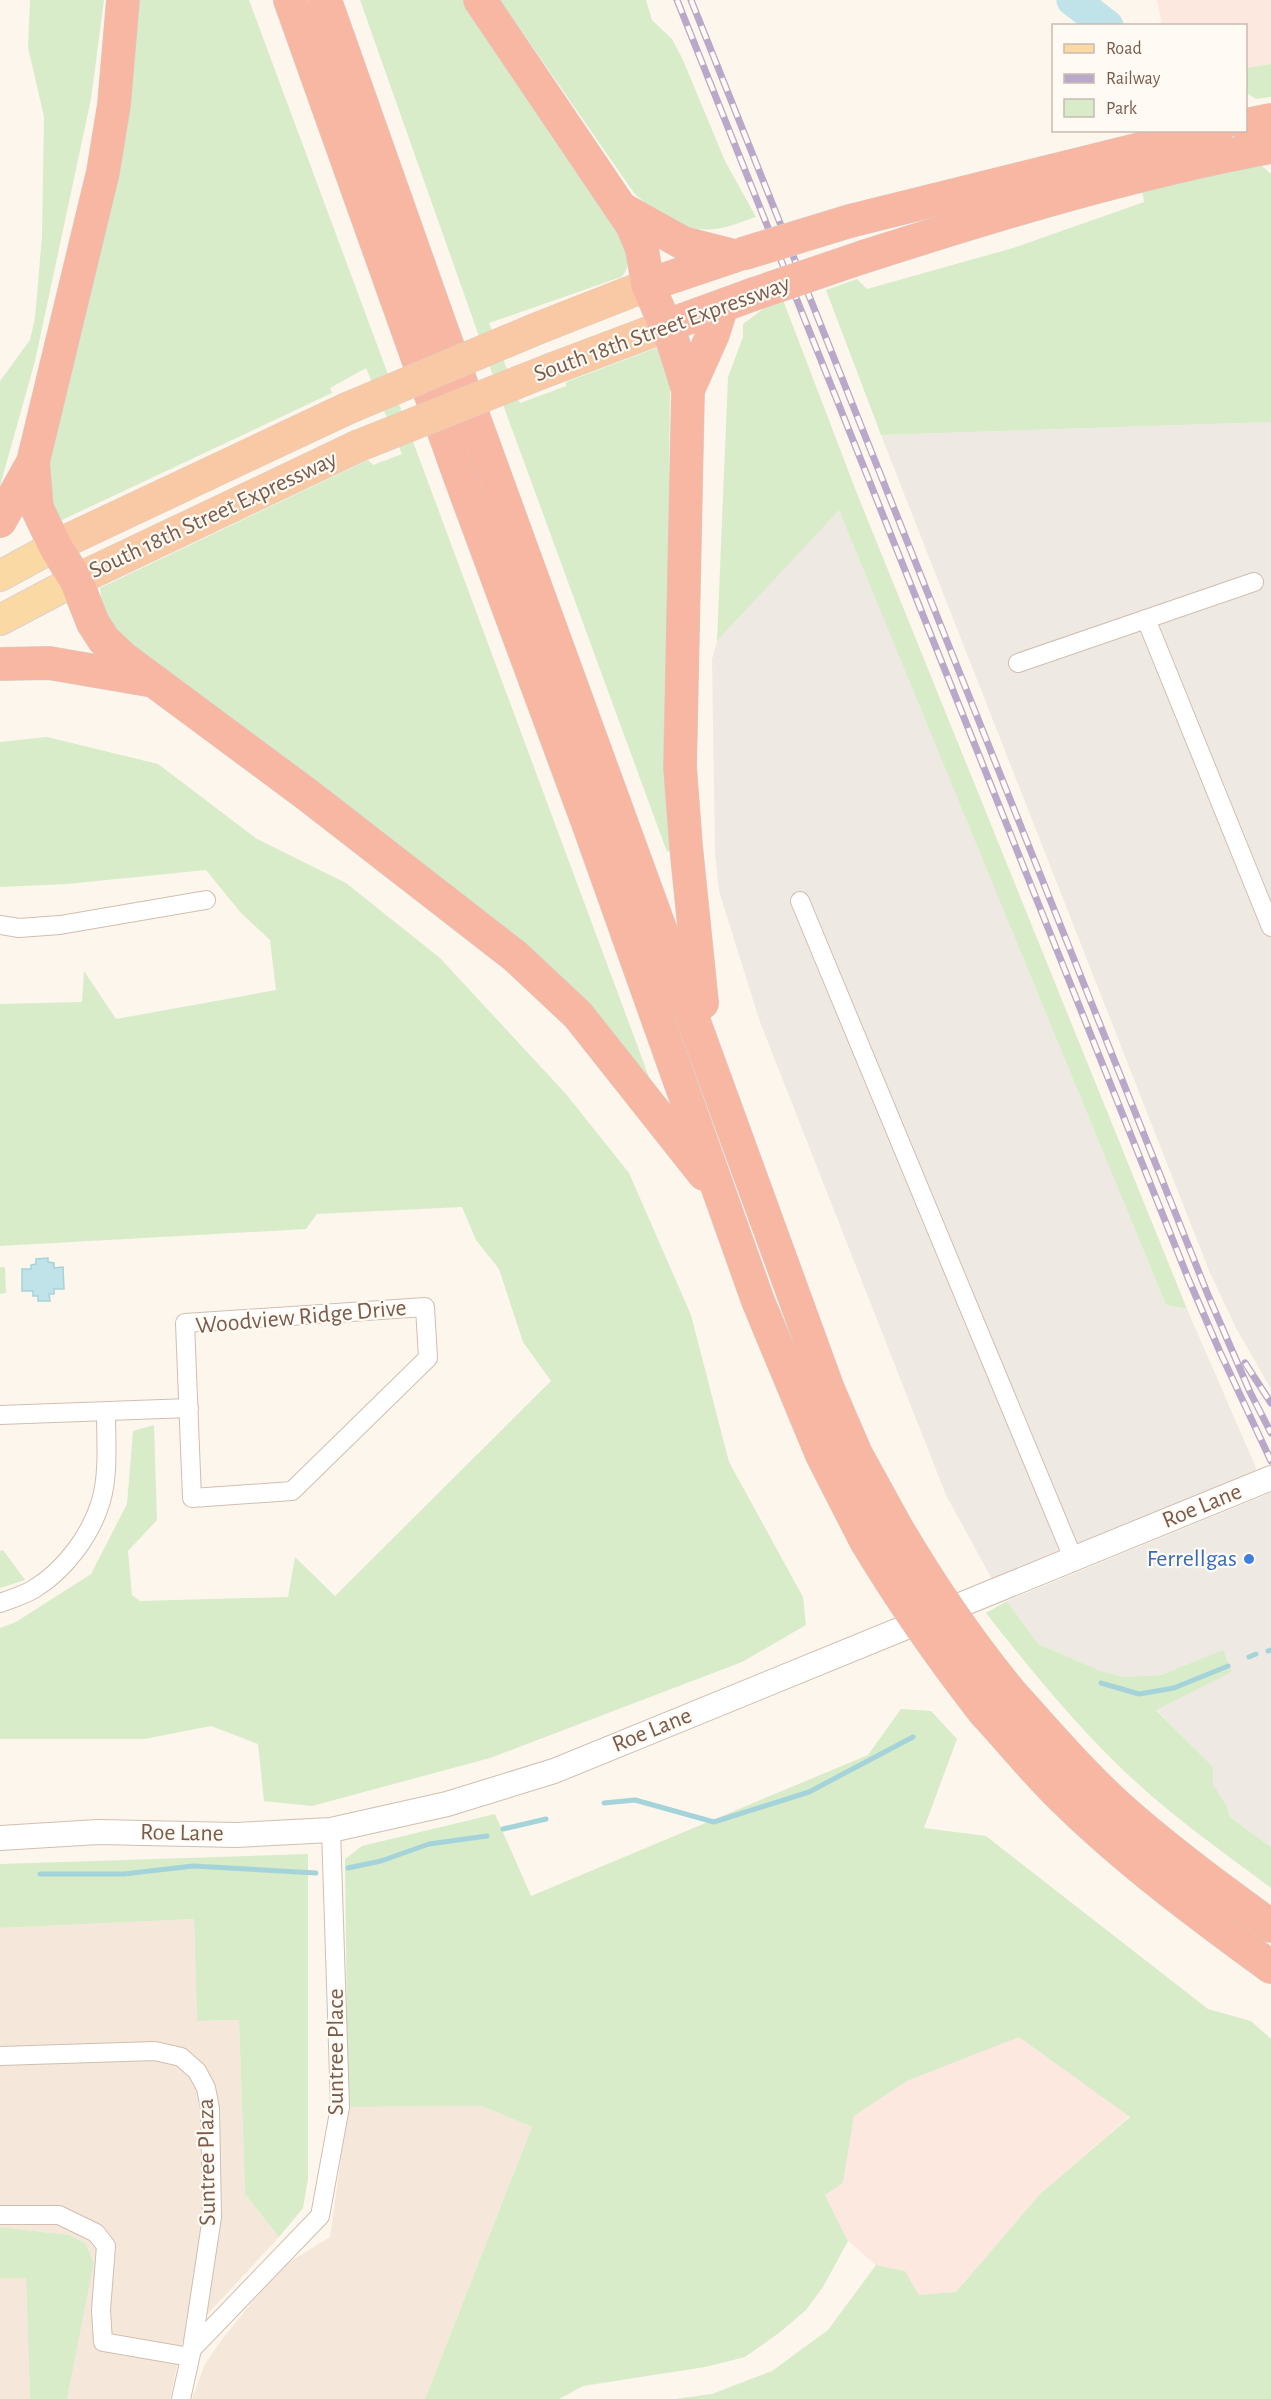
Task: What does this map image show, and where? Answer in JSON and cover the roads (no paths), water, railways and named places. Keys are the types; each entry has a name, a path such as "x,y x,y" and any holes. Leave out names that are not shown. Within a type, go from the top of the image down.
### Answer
{"highway":[{"path":"0,521 33,462 103,172 114,105 123,0"},
{"path":"290,0 464,489 588,823 719,1192 788,1377 822,1455 866,1541 903,1601 945,1662 985,1713 1068,1804 1160,1883 1271,1967"},
{"path":"325,0 444,336 828,1389 856,1454 927,1580 963,1634 1010,1692 1064,1752 1128,1816 1175,1855 1271,1926"},
{"path":"480,0 622,209 637,235 648,285 681,364 688,390 680,767 707,1053"},
{"path":"1247,125 1271,120"},
{"name":"South 18th Street Expressway","path":"76,580 358,446 549,370 754,294 974,222 1128,166 1212,132"},
{"name":"South 18th Street Expressway","path":"55,546 346,409 536,329 648,285 738,255 850,221 1128,166 1218,157 1271,147"},
{"path":"622,209 683,243 738,255"},
{"path":"688,390 713,334 722,306"},
{"path":"33,462 37,508 55,546 76,580 93,623 104,640 123,658 336,816 544,981 578,1015 604,1046 637,1091 719,1192"},
{"path":"0,664 49,663 156,682"}],"main road":[{"path":"0,576 55,546"},
{"path":"0,620 76,580"}],"street":[{"path":"1018,663 1254,582"},
{"path":"1146,619 1271,927"},
{"path":"0,925 19,928 60,925 206,900"},
{"path":"800,901 1073,1558"},
{"name":"Woodview Ridge Drive","path":"425,1307 428,1358 292,1491 192,1498 189,1408 185,1323 425,1307"},
{"path":"0,1415 106,1413 189,1408"},
{"path":"0,1603 34,1589 63,1566 83,1539 101,1501 106,1459 106,1413"},
{"name":"Roe Lane","path":"0,1838 98,1832 236,1835 332,1830 447,1804 554,1771 1271,1478"},
{"name":"Suntree Place","path":"191,2353 320,2216 340,2108 332,1830"},
{"name":"Suntree Plaza","path":"0,2056 156,2051 181,2057 197,2071 206,2088 210,2108 212,2217 191,2353"},
{"path":"0,2215 59,2215 96,2234 105,2246 101,2310 103,2342 191,2353 182,2399"}],"water":[{"path":"48,1258 48,1262 54,1263 54,1268 63,1267 64,1289 54,1289 54,1294 49,1294 50,1301 38,1301 38,1296 33,1296 33,1291 22,1291 22,1269 31,1269 31,1265 36,1264 36,1259"}],"waterway":[{"path":"1073,0 1104,24"},
{"path":"1249,1657 1256,1654"},
{"path":"1101,1683 1139,1694 1174,1688 1228,1666"},
{"path":"604,1803 635,1800 714,1822 809,1792 913,1737"},
{"path":"503,1829 546,1819"},
{"path":"348,1868 381,1861 429,1844 487,1836"},
{"path":"40,1874 124,1874 193,1866 316,1873"}],"railway":[{"path":"677,0 1188,1278 1271,1461"},
{"path":"691,0 1208,1295 1250,1392 1271,1433"},
{"path":"1245,1363 1271,1403"}],"place":[{"name":"Ferrellgas","path":"1249,1559"}]}
